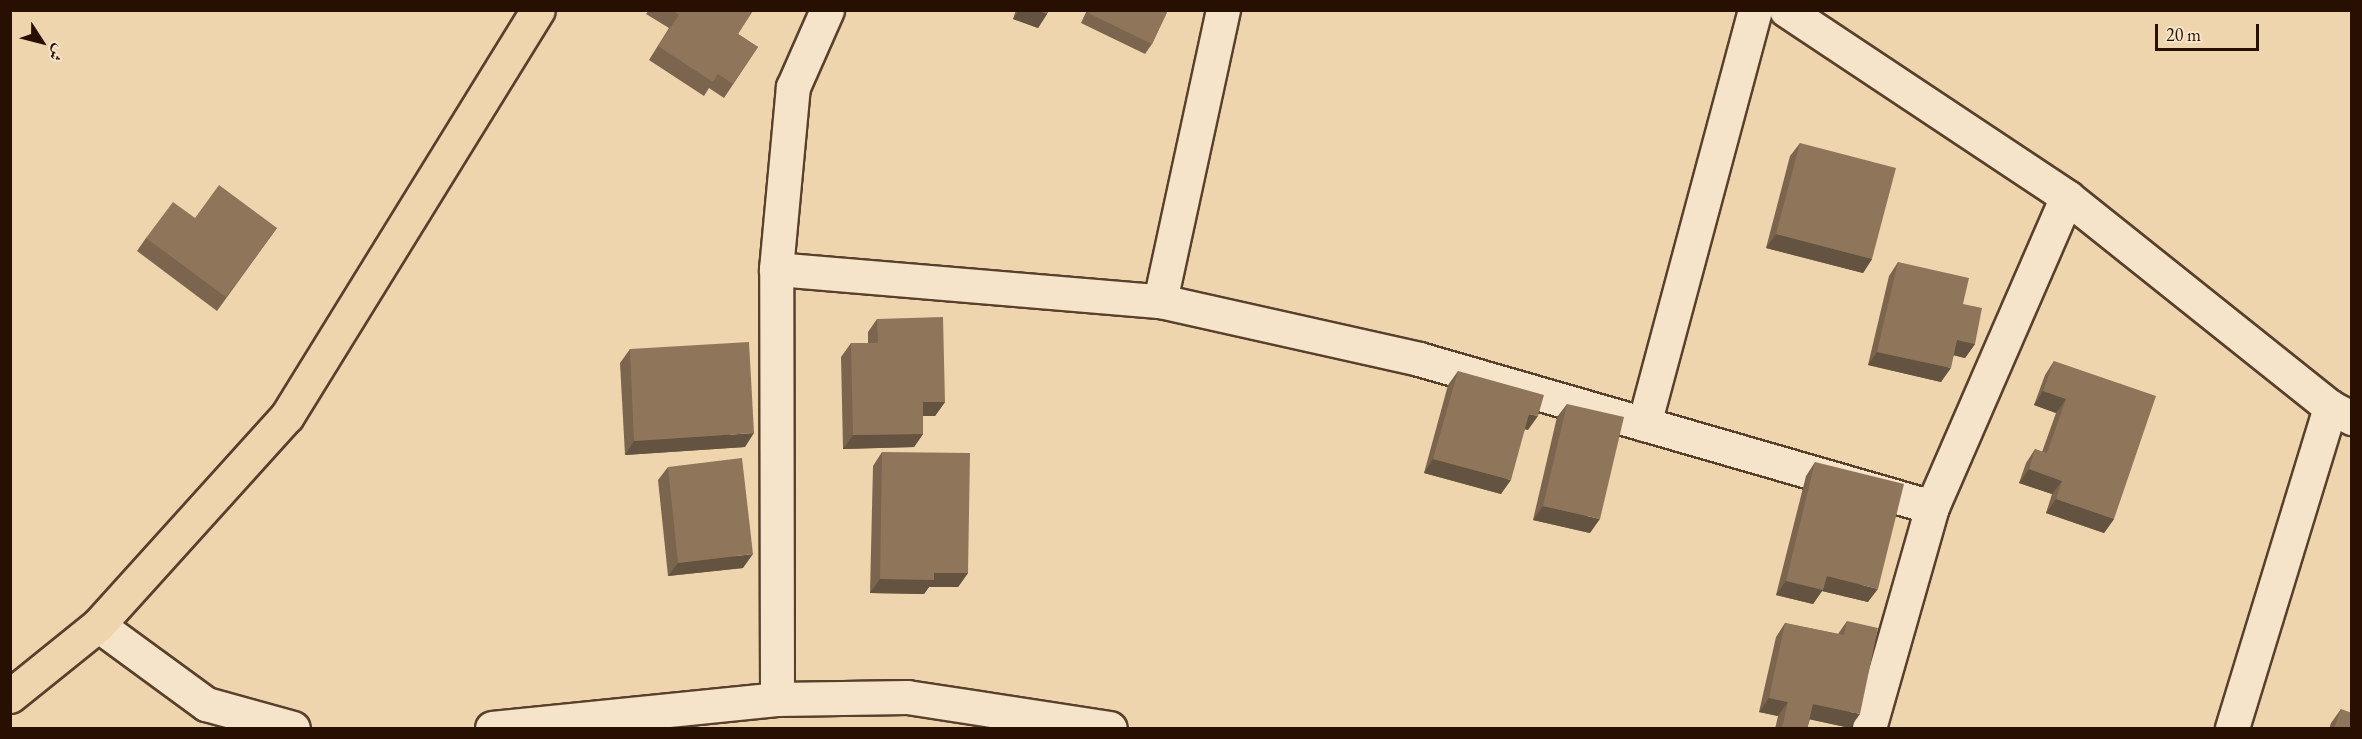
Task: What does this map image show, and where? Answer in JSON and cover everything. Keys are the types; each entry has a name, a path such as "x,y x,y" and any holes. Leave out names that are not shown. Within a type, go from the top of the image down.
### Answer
{"main road":[{"path":"10,696 98,625 287,416 538,10"}],"street":[{"path":"777,699 776,269 793,87 827,10"},
{"path":"1160,301 1223,10"},
{"path":"1644,424 1755,10"},
{"path":"1786,10 2067,197 2341,412 2232,729"},
{"path":"1869,729 1932,507 2067,197"},
{"path":"776,269 1160,301 1419,359 1932,507"},
{"path":"98,625 206,704 293,729"},
{"path":"492,729 777,699 907,697 1110,729"}],"building":[{"path":"672,10 753,11 738,34 758,47 733,84 718,74 713,82 658,46 679,15"},
{"path":"1037,10 1049,10 1047,14"},
{"path":"1089,10 1168,10 1152,44 1088,13"},
{"path":"1800,143 1896,168 1872,259 1776,234"},
{"path":"219,185 277,228 226,297 146,238 173,202 195,218"},
{"path":"1898,262 1969,278 1963,304 1982,308 1975,344 1957,340 1951,368 1877,352"},
{"path":"943,317 945,402 923,402 923,434 853,435 851,343 878,343 877,319"},
{"path":"749,342 754,433 634,441 630,349"},
{"path":"2054,361 2156,396 2114,519 2056,499 2062,481 2029,469 2035,449 2047,453 2066,399 2043,391"},
{"path":"1458,371 1544,395 1538,416 1529,414 1511,480 1433,459"},
{"path":"1567,404 1624,417 1600,519 1543,506"},
{"path":"882,452 970,453 968,573 934,573 934,580 880,579"},
{"path":"742,458 753,554 678,563 668,467"},
{"path":"1815,462 1904,484 1878,589 1827,576 1823,590 1786,581"},
{"path":"1847,621 1878,628 1860,714 1813,704 1807,729 1782,728 1788,702 1769,698 1785,623 1844,635"},
{"path":"2341,709 2352,713 2352,729 2334,729"}]}
